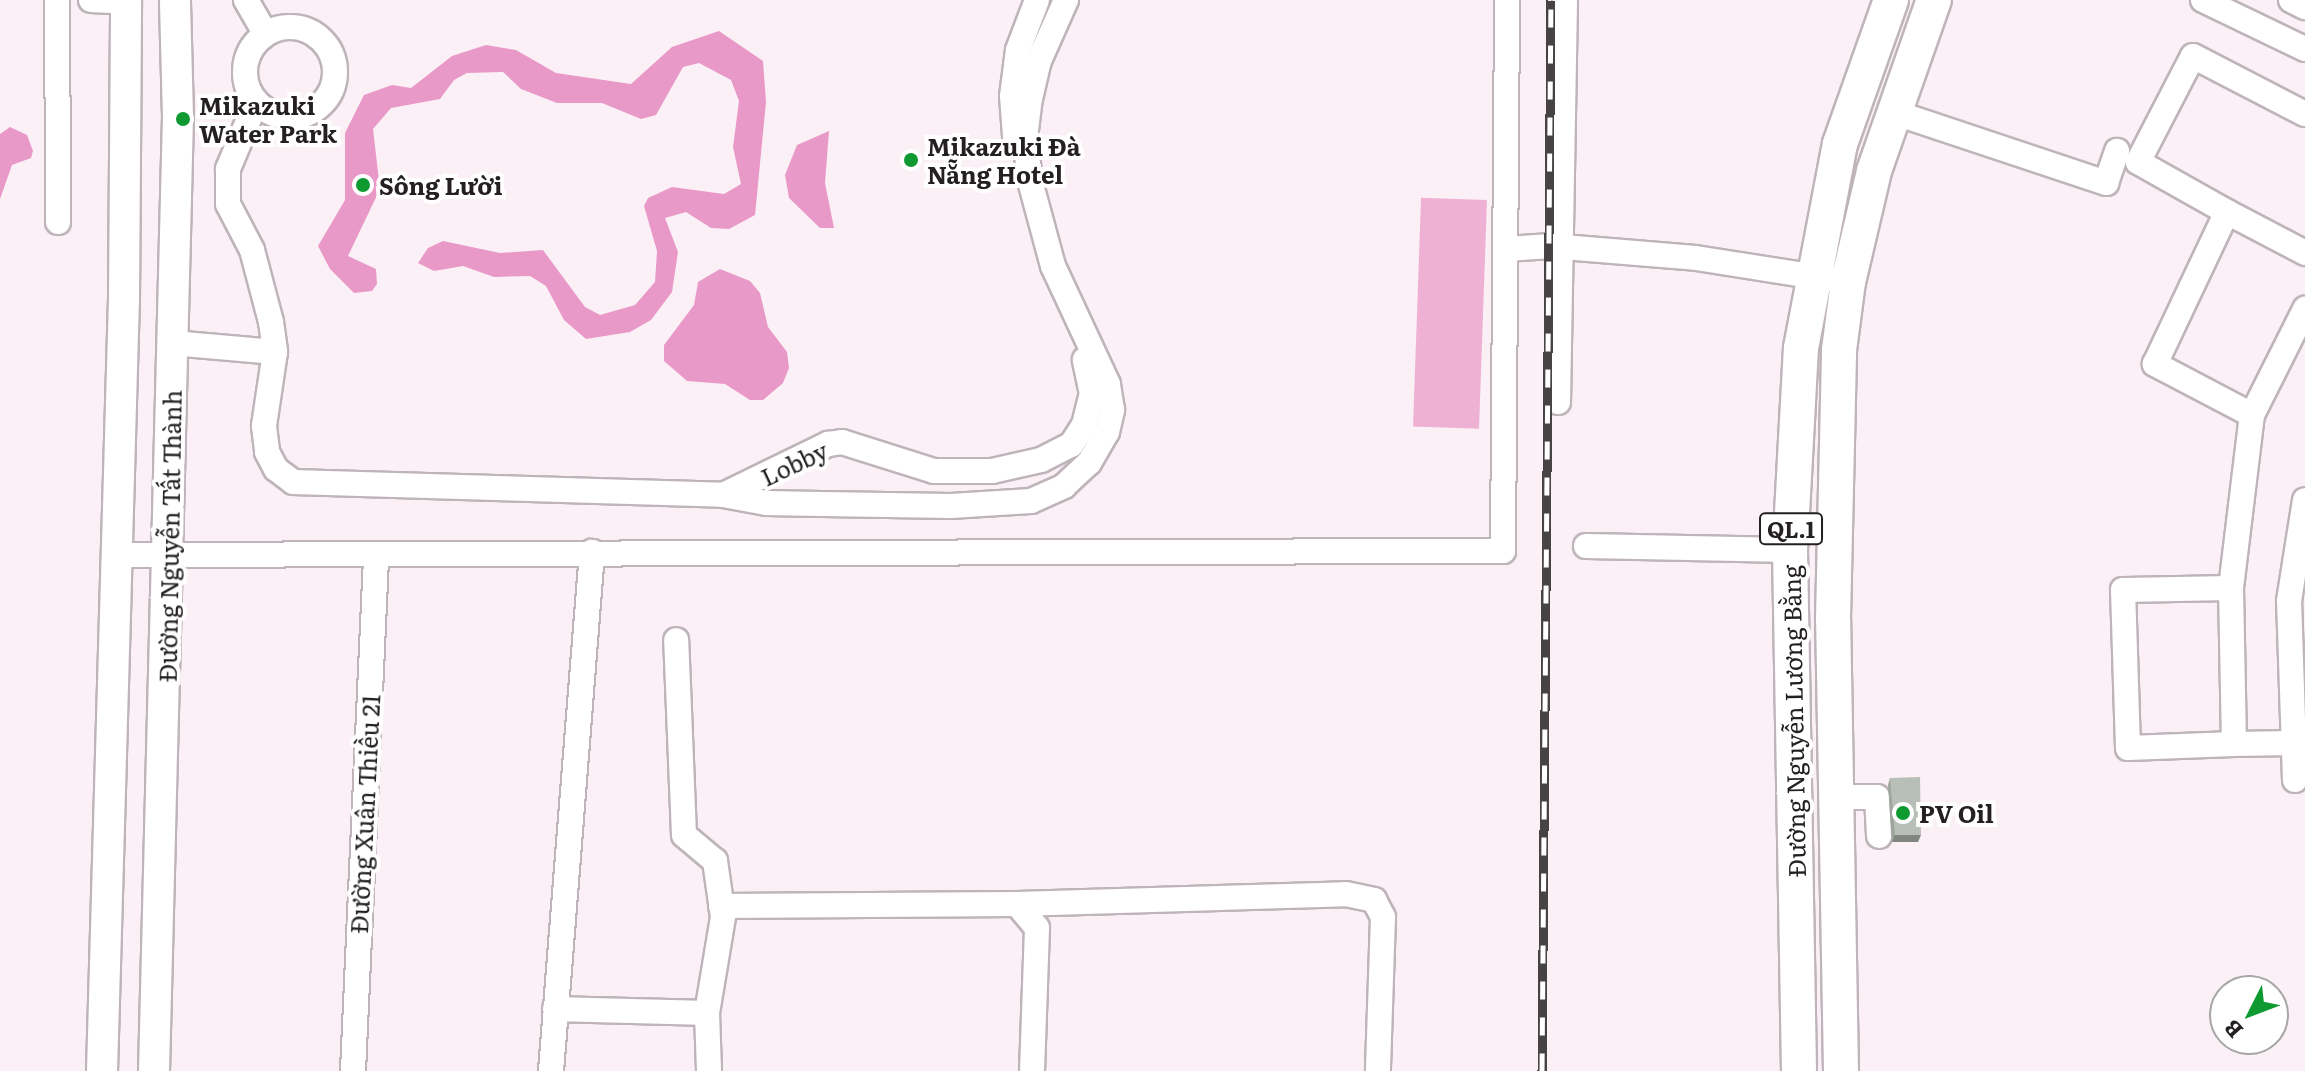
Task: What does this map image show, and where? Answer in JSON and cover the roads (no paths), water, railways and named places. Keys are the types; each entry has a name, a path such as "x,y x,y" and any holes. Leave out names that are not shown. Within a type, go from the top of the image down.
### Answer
{"highway":[{"name":"Đường Nguyễn Lương Bằng","path":"1841,1071 1835,797 1839,365 1823,209 1840,144 1891,0"},
{"name":"Đường Nguyễn Lương Bằng","path":"1799,1071 1790,550 1801,348 1832,280 1934,0"}],"main road":[{"name":"Đường Nguyễn Tất Thành","path":"154,1071 170,554 178,117 175,0"},
{"name":"Đường Nguyễn Tất Thành","path":"102,1071 117,555 114,1"}],"street":[{"path":"57,0 58,222"},
{"path":"91,0 114,1"},
{"path":"246,0 266,34"},
{"name":"Lobby","path":"723,495 828,444 865,446 912,465 961,472 1041,460 1071,445 1088,414 1092,379 1043,276 1016,145 1012,96 1018,50 1037,0"},
{"path":"256,102 228,169 228,204 252,250 275,352 265,439 276,469 293,482 723,495 766,503 951,506 1031,501 1064,486 1089,463 1107,432 1112,410 1108,384 1053,266 1030,181 1025,138 1038,63 1066,0"},
{"path":"117,555 376,558 592,552 1503,551 1507,0"},
{"path":"1558,402 1564,247 1565,0"},
{"path":"2203,0 2305,49"},
{"path":"2291,0 2305,7"},
{"path":"283,27 311,32 330,53 334,81 322,104 299,116 274,114 256,102 248,88 245,63 266,34 283,27"},
{"path":"2305,114 2193,56 2138,162 2305,253"},
{"path":"1893,112 2106,183 2117,151"},
{"path":"2227,212 2155,364 2252,415"},
{"path":"1506,249 1564,247 1696,258 1832,280"},
{"path":"2234,744 2231,588 2252,415 2305,309"},
{"path":"173,343 275,352"},
{"path":"2295,780 2289,601 2305,500"},
{"path":"1586,546 1790,550"},
{"path":"551,1071 592,552"},
{"name":"Đường Xuân Thiều 21","path":"353,1071 376,558"},
{"path":"2231,588 2123,590 2128,748 2293,743"},
{"path":"676,640 684,835 715,861 721,906 707,1013 709,1071"},
{"path":"1835,797 1877,797 1879,836"},
{"path":"721,906 1017,904 1346,894 1374,900 1383,917 1378,1071"},
{"path":"1017,904 1037,928 1032,1071"},
{"path":"555,1009 707,1013"}],"railway":[{"path":"1542,1071 1551,0"}],"place":[{"name":"Mikazuki Water Park","path":"183,119"},
{"name":"Mikazuki Đà Nẵng Hotel","path":"911,160"},
{"name":"Sông Lười","path":"363,185"},
{"name":"PV Oil","path":"1903,813"}]}
